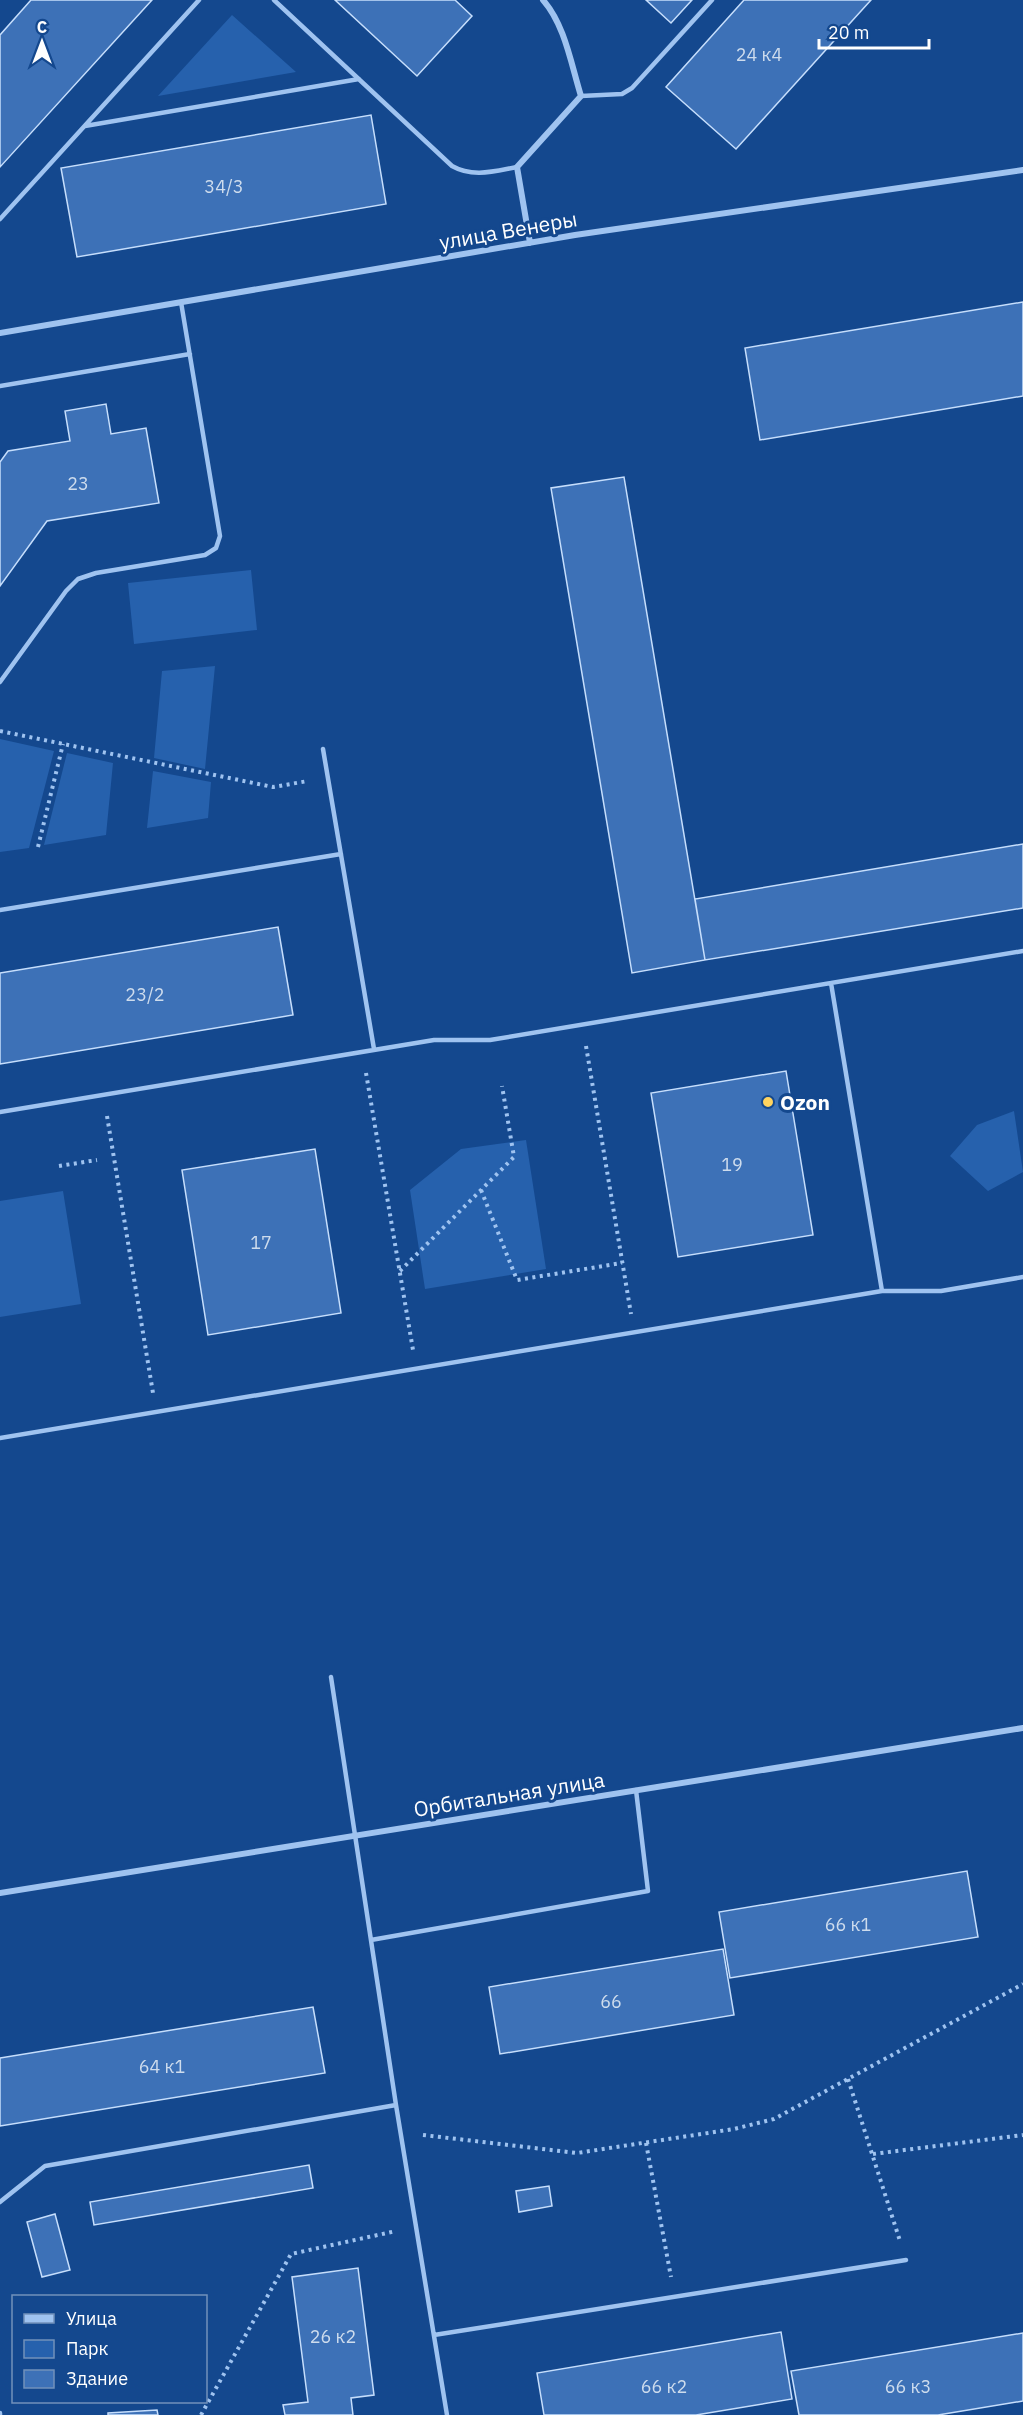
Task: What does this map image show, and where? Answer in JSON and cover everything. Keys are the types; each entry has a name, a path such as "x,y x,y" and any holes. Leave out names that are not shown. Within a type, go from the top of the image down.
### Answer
{"street":[{"path":"530,243 517,167 581,96 559,26 553,12 543,0"},
{"name":"улица Венеры","path":"0,333 530,243 1023,170"},
{"name":"Орбитальная улица","path":"0,1893 1023,1728"}],"lane":[{"path":"0,219 199,0"},
{"path":"274,0 458,170 476,174 517,167"},
{"path":"581,96 622,94 632,88 712,0"},
{"path":"85,126 358,79"},
{"path":"0,682 66,591 78,579 96,573 205,555 216,548 220,536 181,302"},
{"path":"0,386 190,354"},
{"path":"323,749 374,1049"},
{"path":"0,910 341,854"},
{"path":"0,1112 434,1040 490,1040 1023,951"},
{"path":"831,983 882,1292"},
{"path":"0,1438 882,1292 941,1291 1023,1277"},
{"path":"331,1677 396,2105 447,2415"},
{"path":"371,1940 648,1892 636,1790"},
{"path":"0,2202 45,2166 396,2105"},
{"path":"434,2335 906,2260"}],"path":[{"path":"0,731 273,787 328,778"},
{"path":"38,847 63,744"},
{"path":"583,1024 634,1333"},
{"path":"363,1052 416,1369"},
{"path":"400,1272 514,1157 502,1086"},
{"path":"104,1094 157,1412"},
{"path":"59,1166 97,1160"},
{"path":"481,1190 517,1280 622,1263"},
{"path":"402,2133 577,2153 734,2129 774,2119 1023,1984"},
{"path":"848,2079 906,2260"},
{"path":"873,2154 1023,2135"},
{"path":"646,2143 675,2297"},
{"path":"201,2415 291,2254 417,2226"}],"green space":[{"path":"232,15 296,72 158,96"},
{"path":"251,570 257,630 134,644 128,583"},
{"path":"215,666 205,769 154,758 162,671"},
{"path":"0,739 54,751 29,848 0,852"},
{"path":"67,753 113,763 106,835 44,845"},
{"path":"153,771 211,782 208,818 147,828"},
{"path":"1014,1111 1023,1172 988,1191 950,1156 977,1125"},
{"path":"526,1140 546,1269 425,1289 410,1190 461,1149"},
{"path":"63,1191 81,1304 0,1317 0,1201"}],"building":[{"path":"31,0 152,0 0,167 0,35"},
{"path":"335,0 455,0 472,16 417,76"},
{"path":"646,0 692,0 671,23"},
{"path":"744,0 871,0 736,149 666,87"},
{"path":"371,115 386,204 77,257 61,168"},
{"path":"1023,302 1023,396 760,440 745,348"},
{"path":"106,404 111,434 146,428 159,503 47,521 0,586 0,462 8,451 70,441 65,411"},
{"path":"624,477 705,960 632,973 551,488"},
{"path":"1023,844 1023,908 705,960 695,899"},
{"path":"278,927 293,1015 0,1064 0,973"},
{"path":"786,1071 813,1235 678,1257 651,1093"},
{"path":"315,1149 341,1313 208,1335 182,1170"},
{"path":"967,1871 978,1937 730,1978 719,1912"},
{"path":"723,1949 734,2015 500,2054 489,1987"},
{"path":"313,2007 325,2073 0,2126 0,2058"},
{"path":"309,2165 313,2188 94,2225 90,2202"},
{"path":"549,2186 552,2206 519,2212 516,2191"},
{"path":"55,2214 70,2270 42,2277 27,2222"},
{"path":"358,2268 374,2395 351,2398 353,2415 285,2415 283,2405 308,2402 292,2277"},
{"path":"781,2332 792,2399 696,2415 544,2415 537,2373"},
{"path":"1023,2333 1023,2401 938,2415 799,2415 791,2371"},
{"path":"157,2410 158,2415 108,2415 108,2413"}],"place":[{"name":"Ozon","path":"768,1102"}]}
